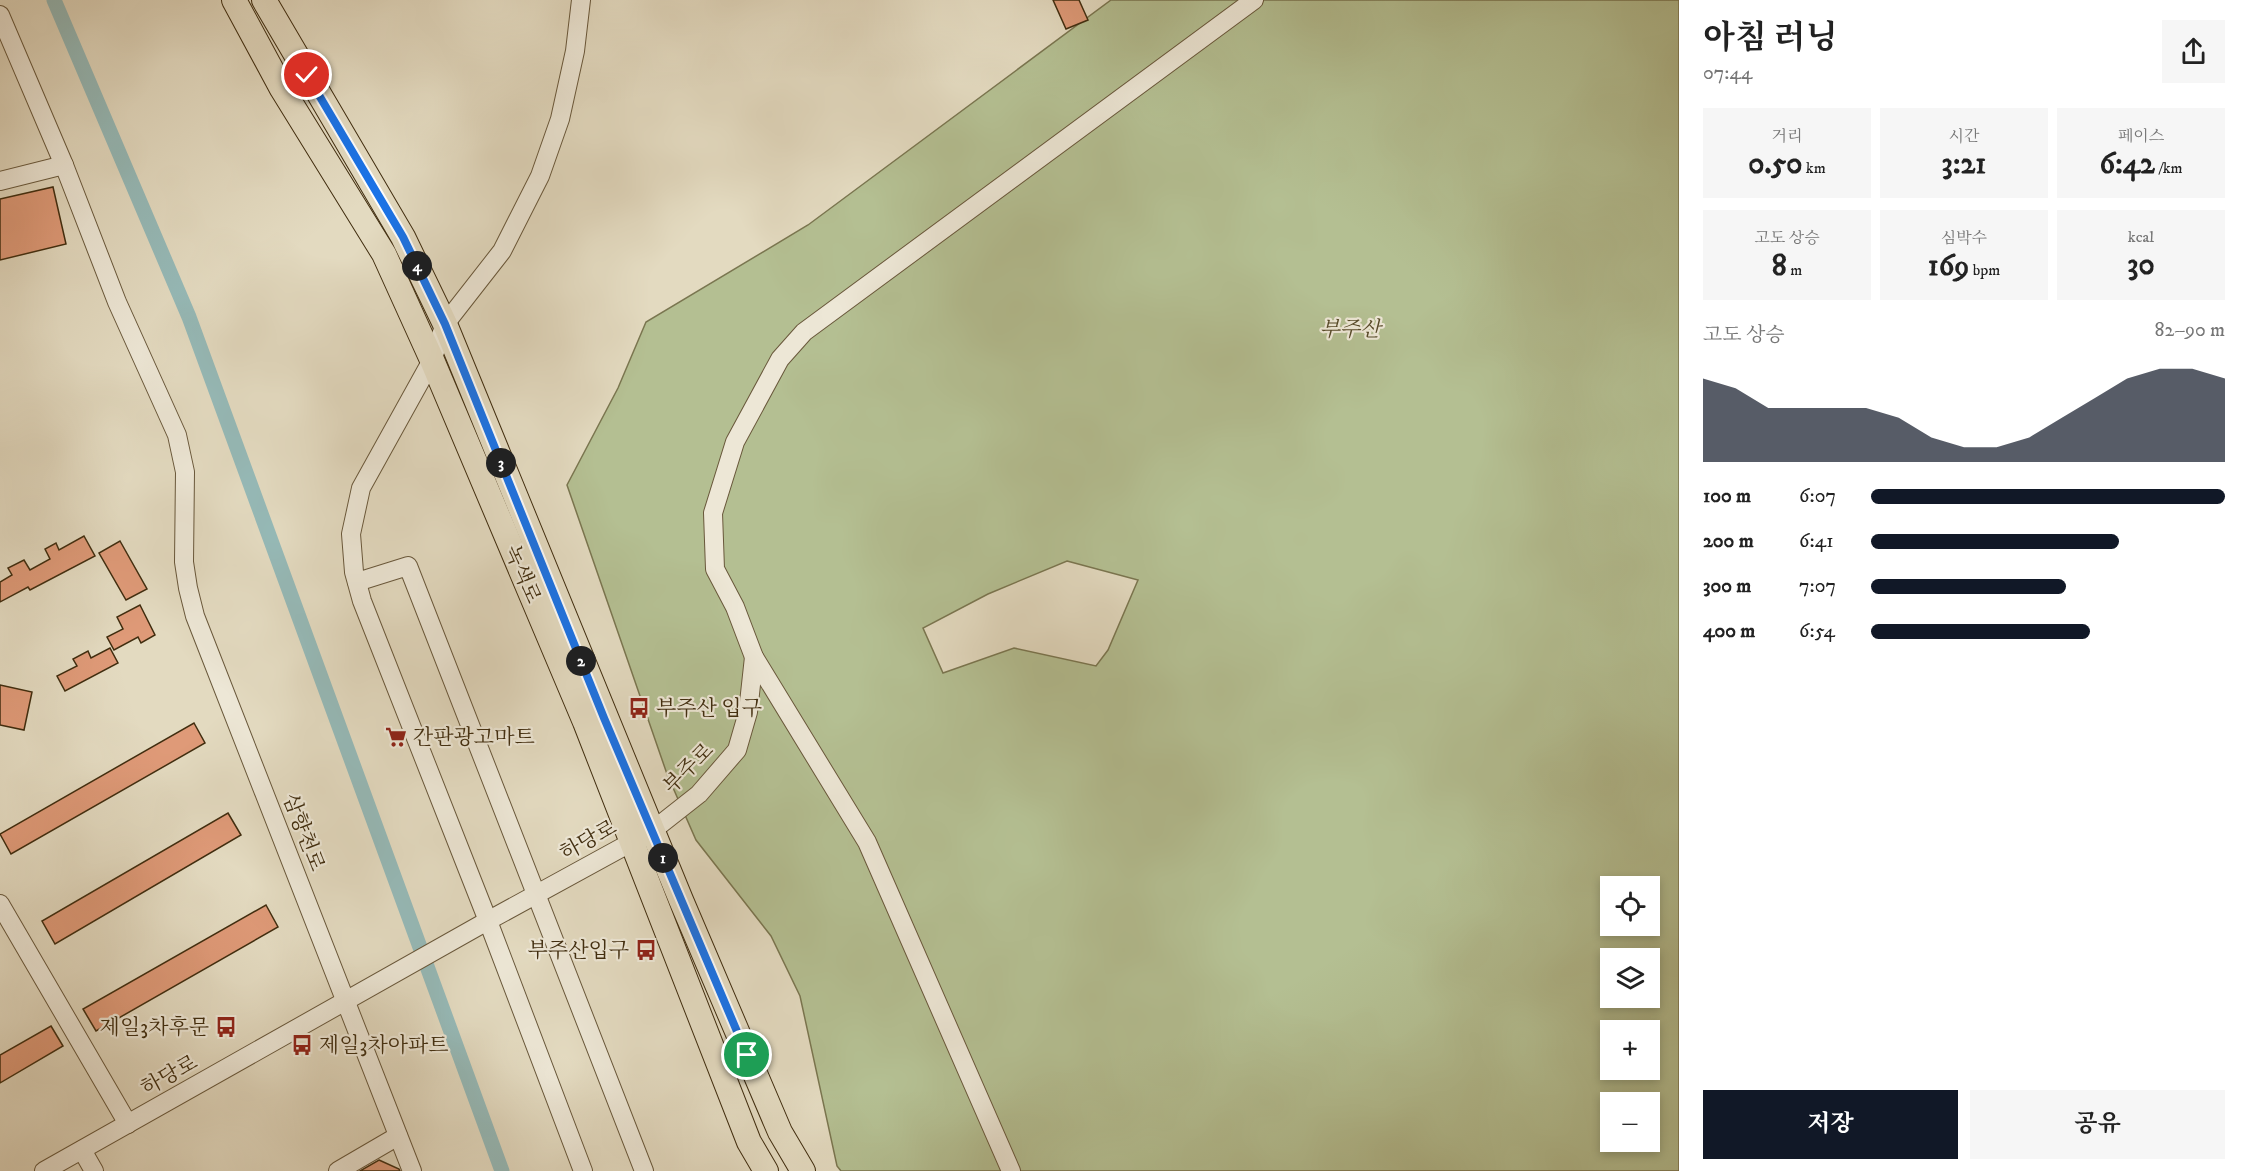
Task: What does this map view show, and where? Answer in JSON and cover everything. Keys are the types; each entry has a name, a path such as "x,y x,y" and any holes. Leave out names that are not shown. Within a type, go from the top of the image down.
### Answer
{"main road":[{"name":"녹색로","path":"234,0 282,88 384,254 432,360 580,711 749,1142 766,1171"},
{"name":"녹색로","path":"264,0 403,237 445,324 652,831 780,1132 803,1171"}],"street":[{"path":"581,0 575,51 560,119 540,176 502,251 445,324 432,360 361,488 351,534 357,582 374,632 583,1171"},
{"path":"1011,1171 867,842 753,657 735,607 715,569 713,513 735,442 780,359 804,332 1254,0"},
{"name":"삼향천로","path":"0,15 64,165 117,302 177,435 185,472 184,562 195,616 412,1171"},
{"path":"0,181 64,165"},
{"path":"357,582 408,566 644,1171"},
{"name":"부주로","path":"652,831 699,794 737,750 748,712 753,657"},
{"name":"하당로","path":"44,1171 485,922 652,831"},
{"path":"0,904 128,1124"},
{"path":"338,1171 398,1136"},
{"path":"82,1150 93,1171"}],"green space":[{"name":"부주산","path":"1111,0 1679,0 1679,1171 841,1171 837,1166 800,996 771,936 696,840 667,774 567,485 618,388 646,322 808,225","holes":["1067,561 1138,580 1108,650 1096,666 1014,648 943,673 923,628 988,594"]}],"building":[{"path":"1053,0 1079,0 1088,20 1066,29"},
{"path":"53,187 66,244 0,260 0,199"},
{"path":"84,536 95,556 30,590 28,587 0,602 0,582 12,575 8,568 24,560 30,570 50,559 45,549 56,543 59,550"},
{"path":"120,541 147,589 126,600 99,553"},
{"path":"140,605 155,635 141,643 138,637 114,650 107,637 123,629 117,617"},
{"path":"110,648 118,663 65,691 57,676 77,666 73,659 88,651 91,658"},
{"path":"0,685 32,692 24,730 0,725"},
{"path":"194,723 205,743 11,854 0,834"},
{"path":"228,813 241,835 55,944 42,921"},
{"path":"266,905 278,927 96,1031 83,1009"},
{"path":"51,1026 63,1046 0,1083 0,1055"},
{"path":"379,1160 399,1169 400,1171 360,1171"}],"waterway":[{"path":"54,0 189,317 502,1171"}],"place":[{"name":"부주산 입구","path":"639,708"},
{"name":"간판광고마트","path":"396,737"},
{"name":"부주산입구","path":"646,950"},
{"name":"제일3차후문","path":"226,1027"},
{"name":"제일3차아파트","path":"302,1045"}],"route":[{"path":"307,75 403,237 445,324 604,718 747,1055"}]}
